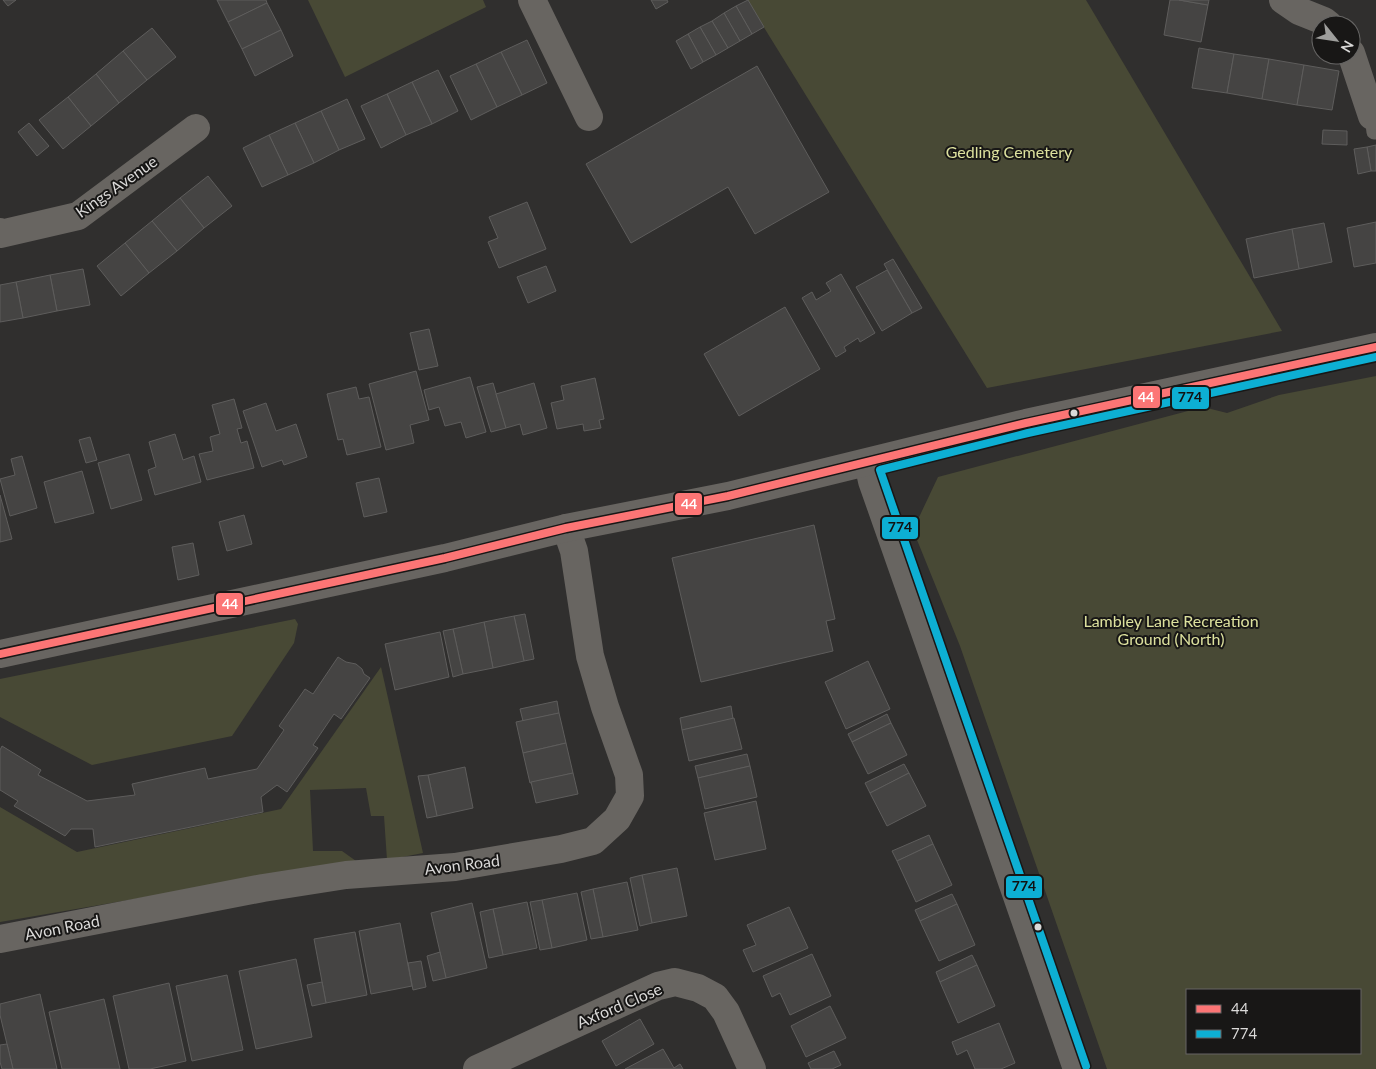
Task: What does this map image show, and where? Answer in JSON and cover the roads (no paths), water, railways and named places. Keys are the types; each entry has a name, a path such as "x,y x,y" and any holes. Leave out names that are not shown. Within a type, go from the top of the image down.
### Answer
{"street":[{"path":"532,0 589,117"},
{"path":"1283,0 1298,11 1311,16"},
{"path":"1355,65 1374,124"},
{"name":"Kings Avenue","path":"0,233 78,216 196,128"},
{"path":"0,654 445,558 566,528 728,496 1026,423 1376,347"},
{"path":"868,463 872,481 1077,1069"},
{"name":"Avon Road","path":"0,939 263,888 346,875 455,867 561,849 592,841 617,819 630,796 629,775 590,656 574,551 566,528"},
{"name":"Axford Close","path":"477,1069 658,986 675,982 698,988 715,997 726,1012 752,1069"}],"park label":[{"name":"Gedling Cemetery","path":"1009,151"},
{"name":"Lambley Lane Recreation Ground (North)","path":"1171,629"}]}
